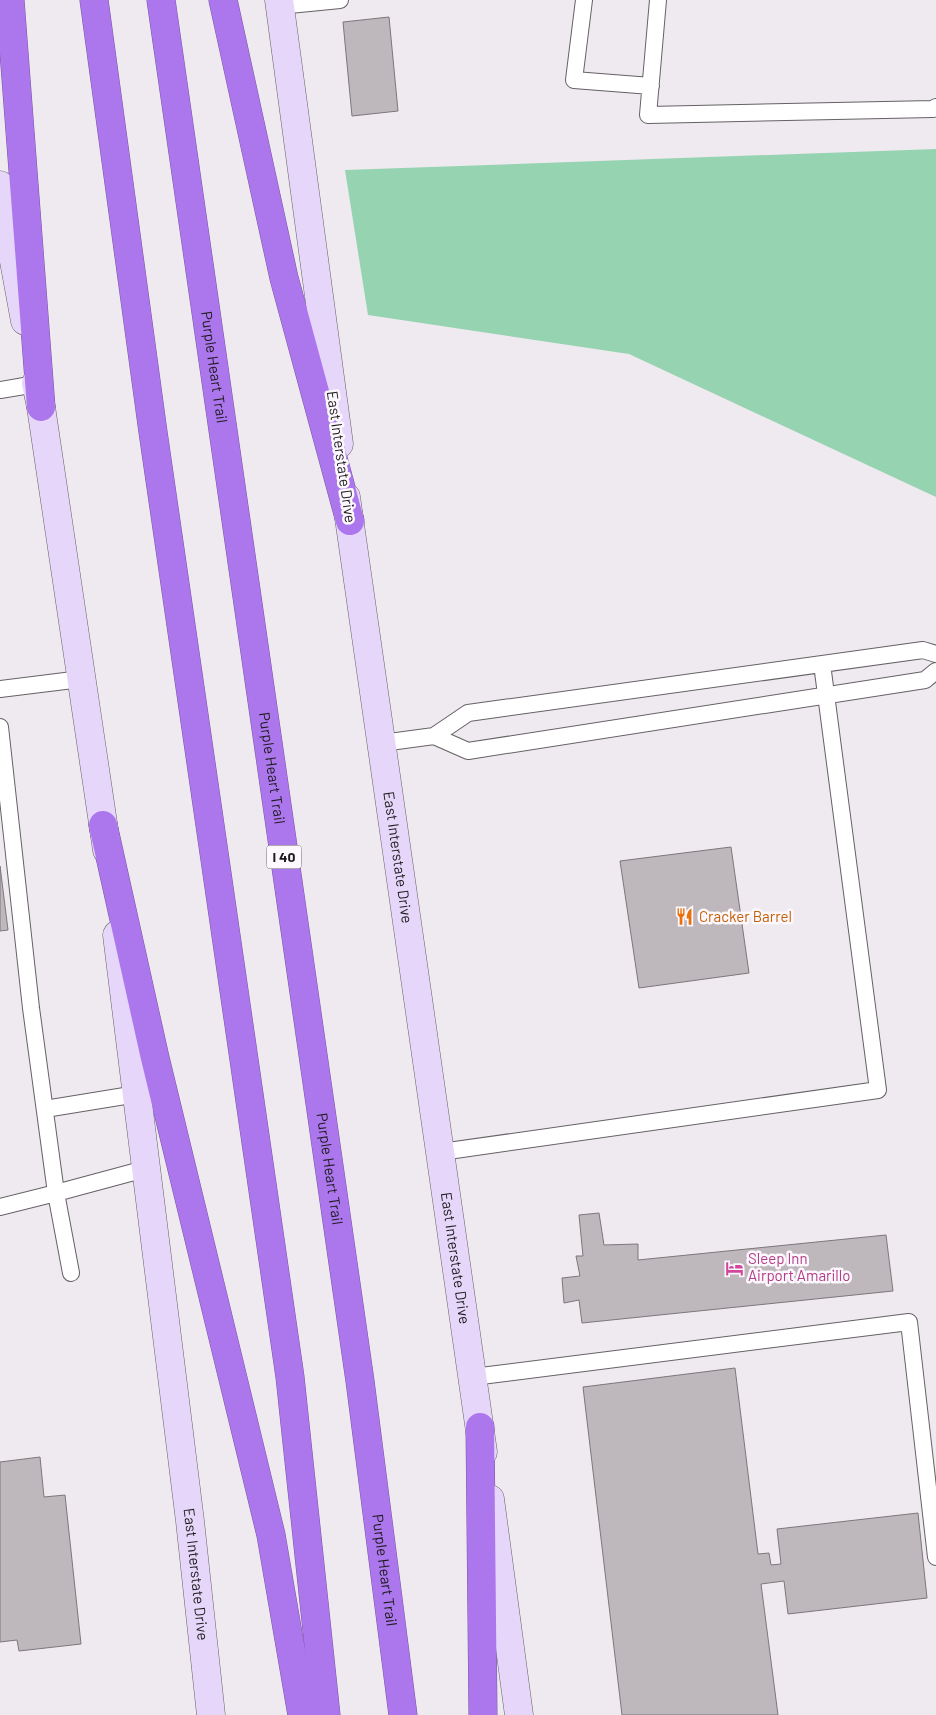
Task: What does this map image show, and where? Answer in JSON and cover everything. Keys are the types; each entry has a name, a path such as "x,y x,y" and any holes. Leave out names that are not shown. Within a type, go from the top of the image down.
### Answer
{"highway":[{"path":"10,0 39,395"},
{"path":"94,0 153,432 290,1377 326,1715"},
{"name":"Purple Heart Trail","path":"161,0 360,1381 403,1715"},
{"path":"223,0 284,278 350,521"},
{"path":"104,824 155,1058 271,1535 302,1715"},
{"path":"480,1427 483,1715"}],"main road":[{"name":"East Interstate Drive","path":"279,3 328,367 473,1377 519,1715"},
{"name":"East Interstate Drive","path":"0,185 39,395 104,824 190,1521 211,1715"}],"lane":[{"path":"279,3 340,0"},
{"path":"584,0 574,80 651,86"},
{"path":"658,0 648,115 933,109 936,107"},
{"path":"0,390 39,395"},
{"path":"382,743 434,736 468,713 923,650 936,654"},
{"path":"441,1152 878,1090 822,664"},
{"path":"434,736 468,751 925,680 936,671"},
{"path":"0,689 81,679"},
{"path":"0,727 31,1008 56,1193 71,1273"},
{"path":"45,1109 137,1094"},
{"path":"0,1207 145,1168"},
{"path":"473,1377 909,1322 936,1557"}],"green space":[{"path":"936,149 936,497 629,354 368,315 345,170"}],"building":[{"path":"389,17 398,111 352,116 343,22"},
{"name":"Cracker Barrel","path":"731,847 749,973 639,988 620,861"},
{"path":"0,866 8,930 0,931"},
{"name":"Sleep Inn Airport Amarillo","path":"599,1213 604,1245 638,1244 638,1260 886,1235 893,1291 582,1323 579,1300 564,1303 562,1278 580,1276 576,1256 583,1256 579,1215"},
{"path":"735,1368 758,1554 769,1553 771,1565 781,1564 777,1529 918,1513 927,1598 788,1614 784,1581 761,1584 778,1715 622,1715 583,1387"},
{"path":"40,1457 44,1497 65,1495 81,1644 19,1651 17,1640 0,1642 0,1462"}],"place":[{"name":"Cracker Barrel","path":"685,917"},
{"name":"Sleep Inn Airport Amarillo","path":"734,1268"}]}
